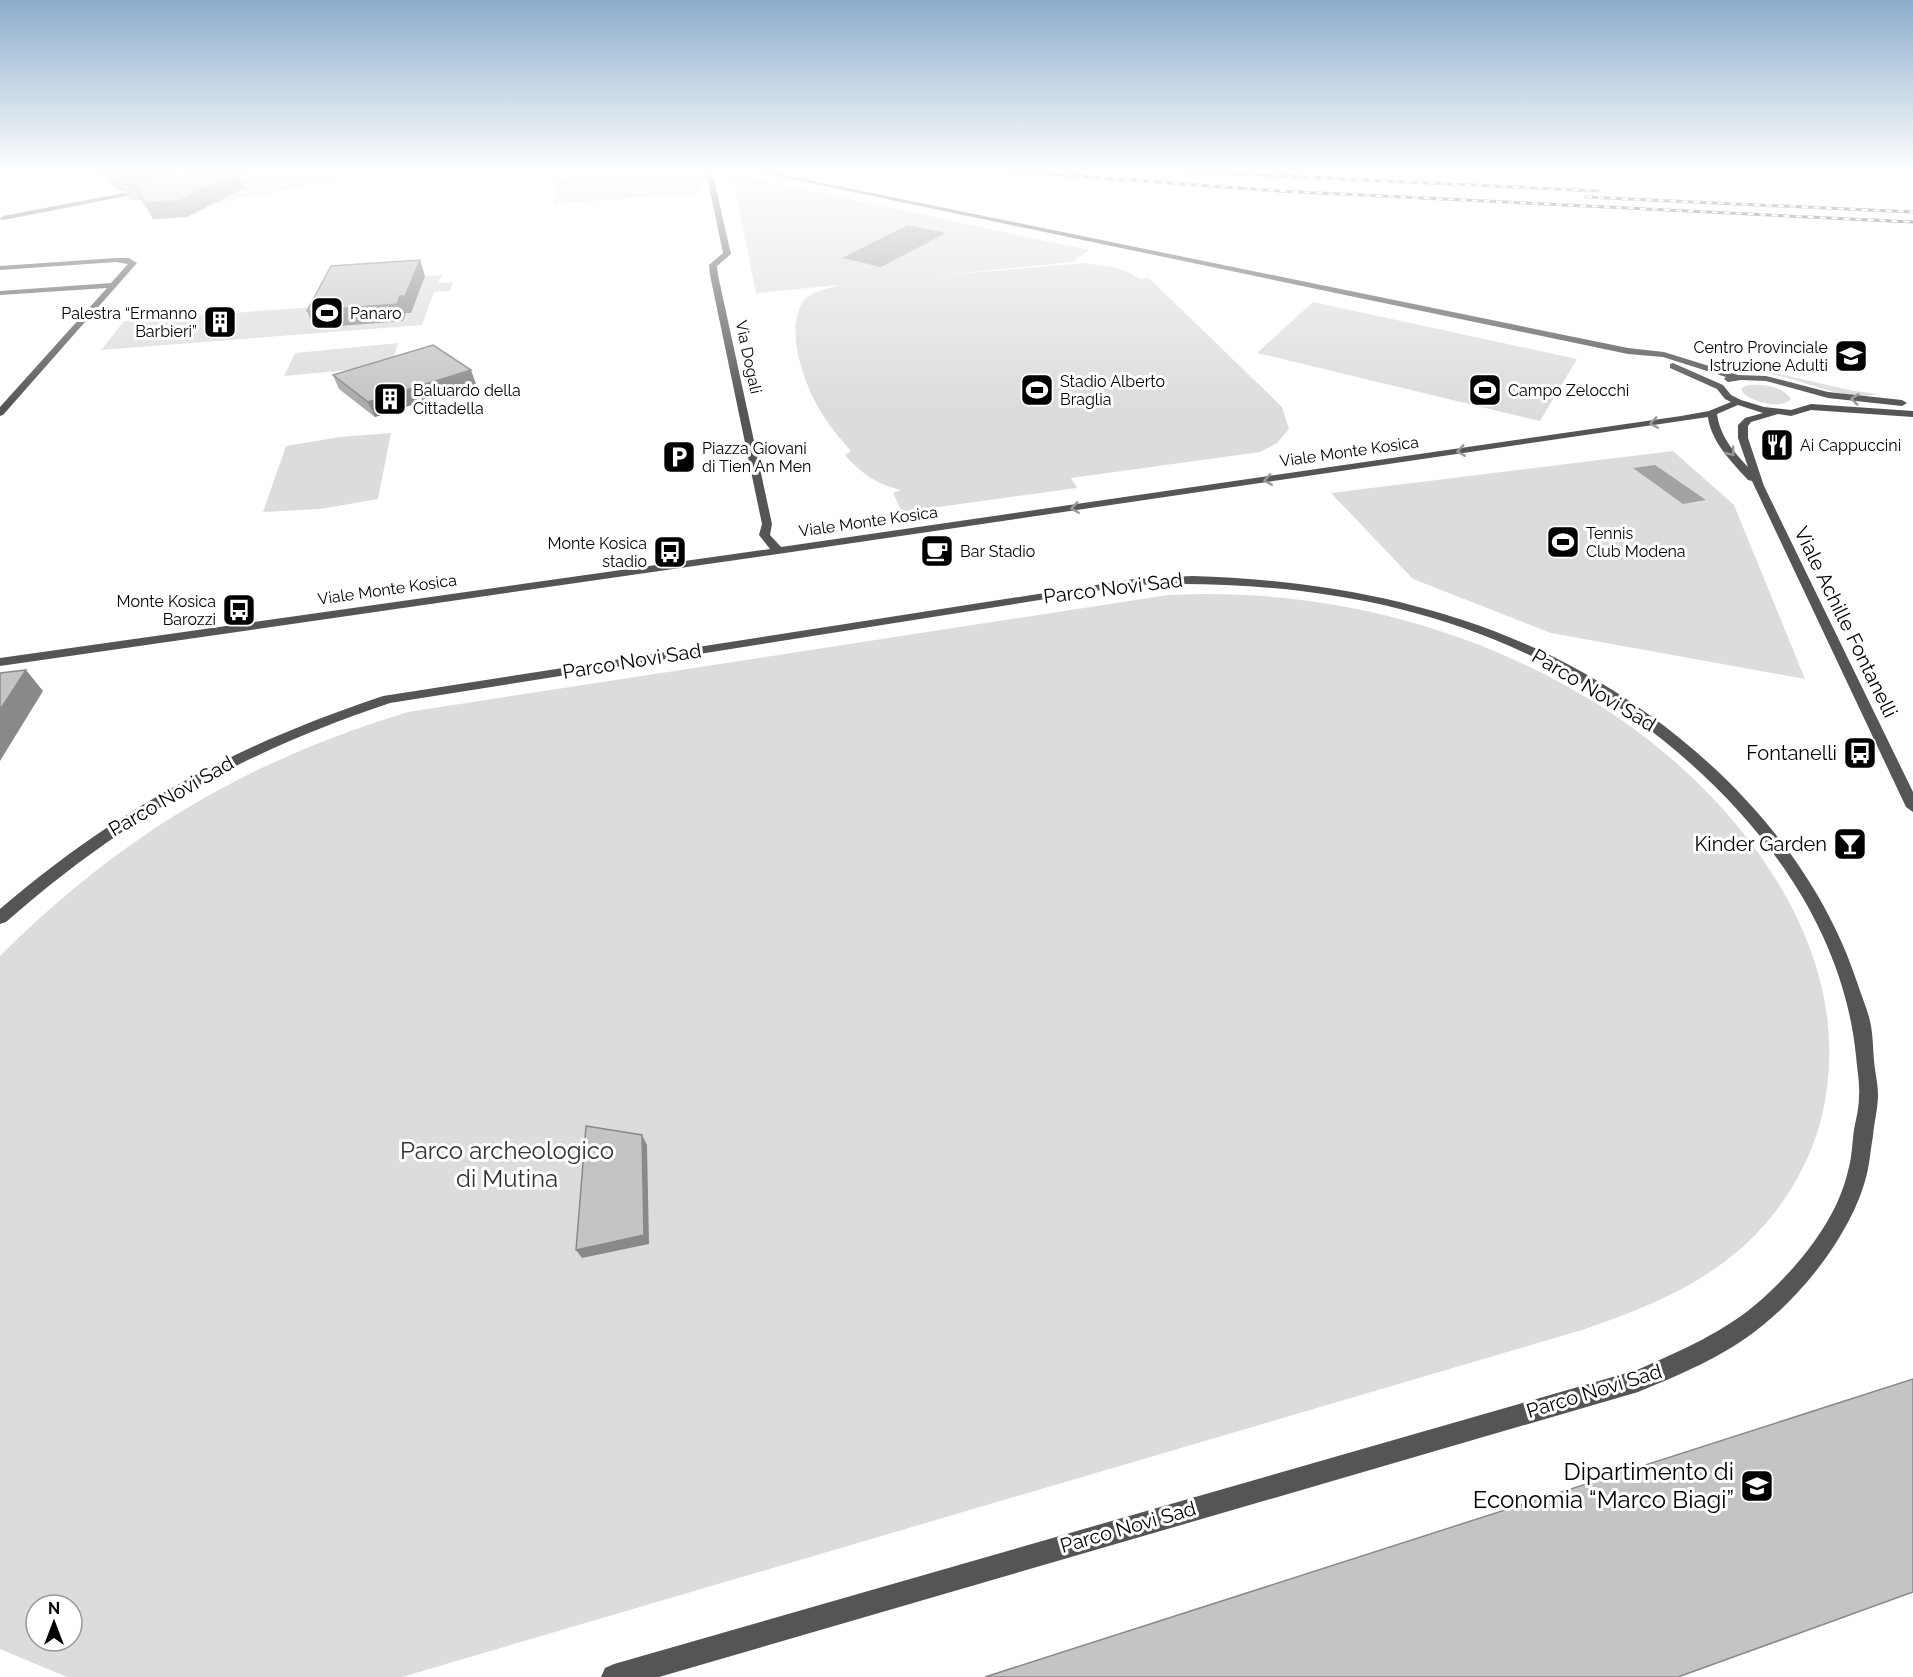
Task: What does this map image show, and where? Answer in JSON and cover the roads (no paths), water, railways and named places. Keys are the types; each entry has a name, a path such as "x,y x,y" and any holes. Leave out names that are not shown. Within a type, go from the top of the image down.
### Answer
{"street":[{"name":"Via Dogali","path":"726,249 727,255 713,265 714,275 767,524 764,535 778,551"},
{"path":"1135,249 1628,351 1664,355 1736,377 1762,378 1825,395 1913,404"},
{"path":"0,268 131,261 133,263 0,413"},
{"path":"0,292 113,285"},
{"path":"1628,351 1694,374 1720,387 1728,397 1738,402 1776,412 1803,411 1811,407 1913,414"},
{"path":"1720,387 1724,380 1736,377"},
{"path":"1790,385 1810,397 1813,402 1811,407"},
{"name":"Viale Monte Kosica","path":"0,662 778,551 1712,413 1738,402"},
{"name":"Viale Achille Fontanelli","path":"1776,412 1748,420 1743,425 1743,438 1759,486 1913,807"},
{"name":"Viale Achille Fontanelli","path":"1712,413 1712,423 1722,441 1759,486"},
{"name":"Parco Novi Sad","path":"0,918 63,865 107,833 197,778 287,735 388,699 1134,582 1212,578 1321,587 1395,603 1469,626 1543,658 1615,698 1688,751 1754,814 1783,849 1809,887 1832,927 1850,969 1866,1023 1871,1058 1871,1104 1865,1150 1850,1197 1826,1242 1792,1284 1750,1322 1698,1354 1638,1381 614,1677"}],"place":[{"name":"Panaro","path":"327,313"},
{"name":"Palestra “Ermanno Barbieri”","path":"220,322"},
{"name":"Centro Provinciale Istruzione Adulti","path":"1851,356"},
{"name":"Stadio Alberto Braglia","path":"1037,390"},
{"name":"Campo Zelocchi","path":"1485,390"},
{"name":"Baluardo della Cittadella","path":"390,399"},
{"name":"Ai Cappuccini","path":"1777,445"},
{"name":"Piazza Giovani di Tien An Men","path":"679,457"},
{"name":"Tennis Club Modena","path":"1563,542"},
{"name":"Bar Stadio","path":"937,551"},
{"name":"Monte Kosica stadio","path":"670,552"},
{"name":"Monte Kosica Barozzi","path":"239,610"},
{"name":"Fontanelli","path":"1860,753"},
{"name":"Kinder Garden","path":"1850,844"},
{"name":"Dipartimento di Economia “Marco Biagi”","path":"1757,1486"}],"park label":[{"name":"Parco archeologico di Mutina","path":"507,1165"}]}
